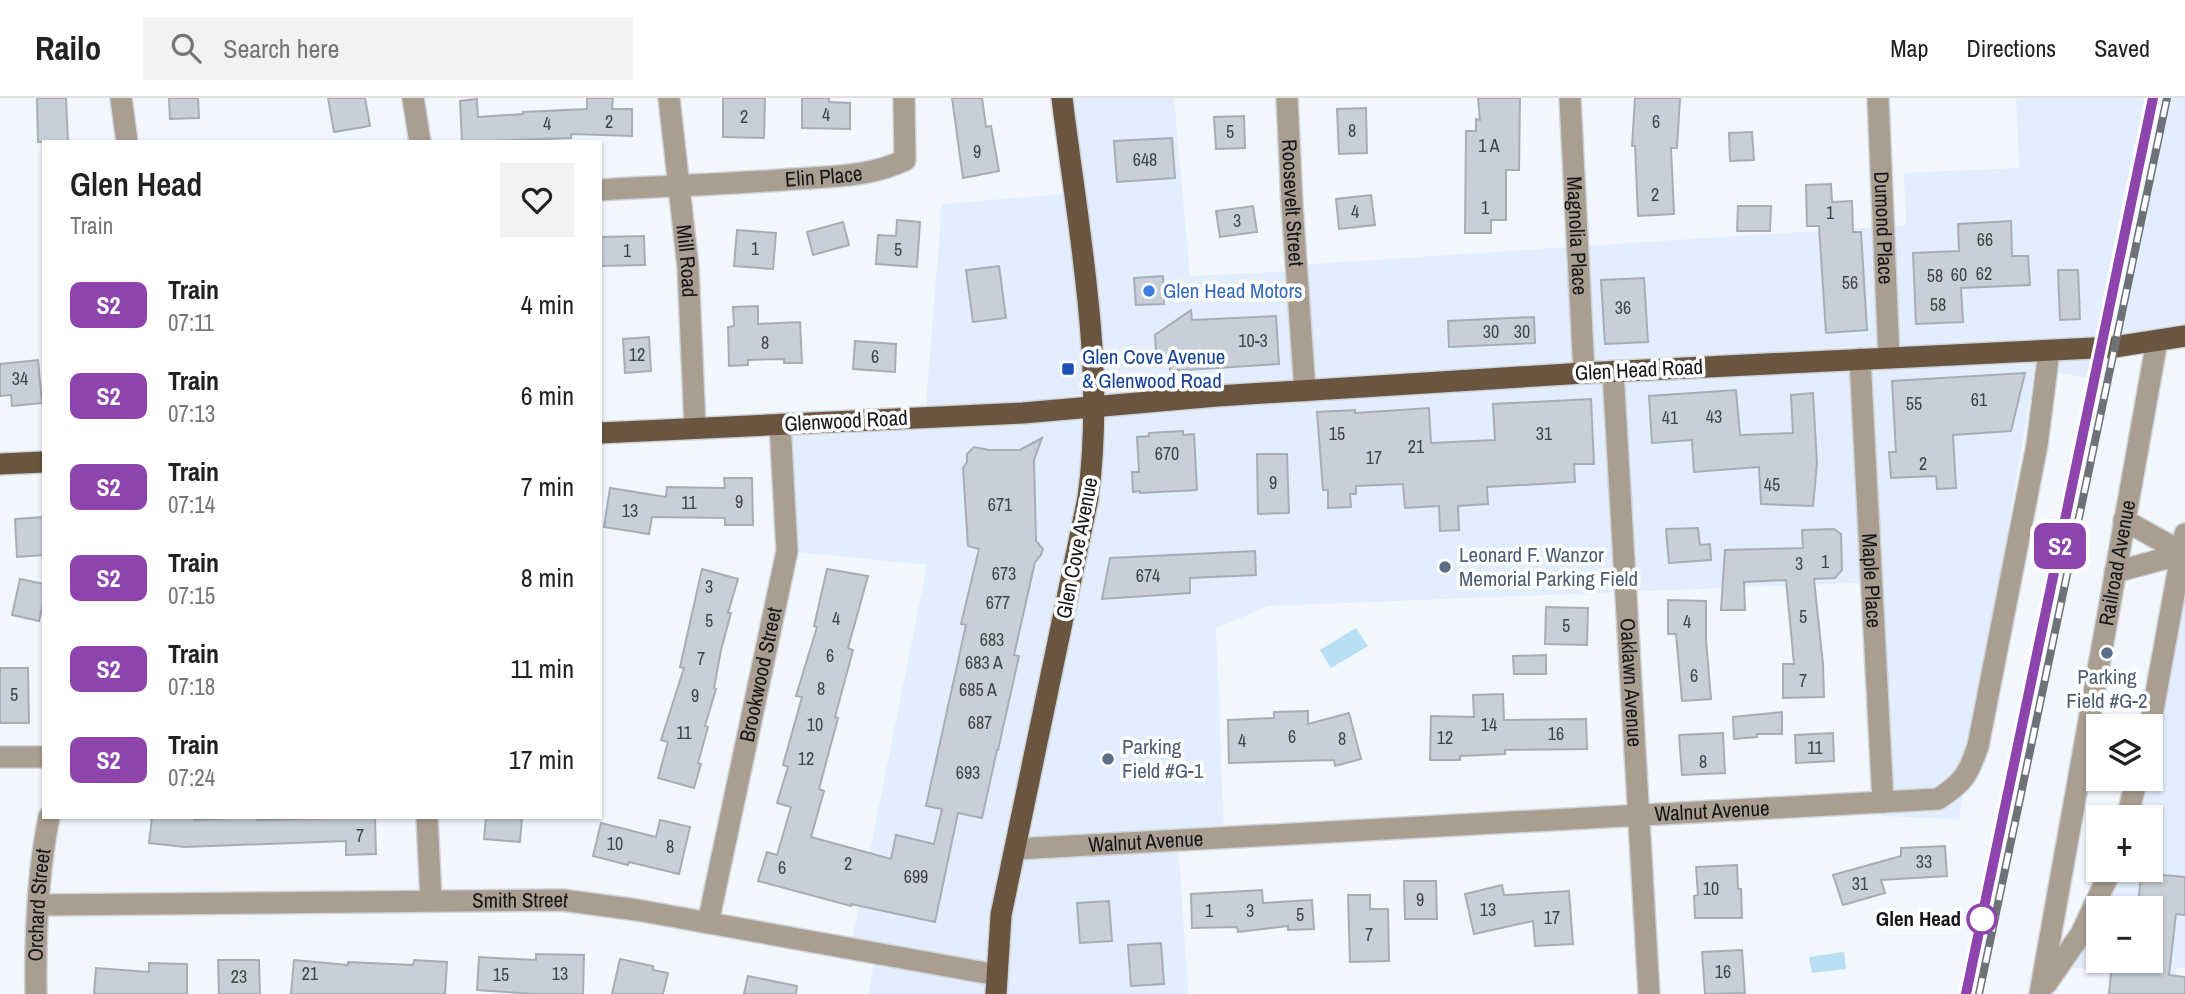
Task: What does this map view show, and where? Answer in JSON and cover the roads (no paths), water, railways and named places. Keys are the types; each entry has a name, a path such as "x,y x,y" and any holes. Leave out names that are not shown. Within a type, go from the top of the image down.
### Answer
{"main road":[{"name":"Glen Cove Avenue","path":"996,985 1001,915 1093,464 1094,355 1062,98"},
{"name":"Glen Head Road","path":"1092,407 1613,371 2114,347 2185,336"},
{"name":"Glenwood Road","path":"602,433 1023,413 1092,407"},
{"path":"0,464 42,462"}],"street":[{"path":"121,98 127,140"},
{"path":"413,98 420,140"},
{"name":"Mill Road","path":"669,98 688,267 695,427"},
{"name":"Elin Place","path":"679,185 735,184 886,170 905,160 904,98"},
{"name":"Roosevelt Street","path":"1287,98 1305,391"},
{"name":"Magnolia Place","path":"1570,98 1584,373"},
{"name":"Dumond Place","path":"1878,98 1889,358"},
{"path":"602,190 679,185"},
{"name":"Railroad Avenue","path":"2040,993 2157,341"},
{"name":"Walnut Avenue","path":"1015,849 1639,813 1938,799 1959,785 1971,766 1978,746 2037,444 2049,351"},
{"name":"Maple Place","path":"1860,359 1883,802"},
{"name":"Oaklawn Avenue","path":"1613,371 1649,994"},
{"name":"Brookwood Street","path":"708,923 787,551 780,424"},
{"path":"2123,520 2184,547"},
{"path":"2115,572 2184,547"},
{"path":"2152,714 2184,547"},
{"path":"0,757 42,757"},
{"name":"Orchard Street","path":"36,994 35,944 40,861 49,819"},
{"path":"427,819 431,900"},
{"path":"2040,993 2081,934 2105,882"},
{"name":"Smith Street","path":"38,905 562,900 708,923 996,985"}],"water":[{"path":"1356,628 1368,646 1331,668 1320,650"},
{"path":"1844,952 1846,969 1812,973 1809,957"}],"railway":[{"path":"1966,994 2153,98"},
{"path":"1979,994 2167,98"}],"train":[{"name":"S2","path":"1966,994 2153,98"}],"place":[{"name":"Glen Head Motors","path":"1149,291"},
{"name":"Glen Cove Avenue & Glenwood Road","path":"1068,369"},
{"name":"Leonard F. Wanzor Memorial Parking Field","path":"1445,567"},
{"name":"Parking Field #G-2","path":"2107,653"},
{"name":"Parking Field #G-1","path":"1108,759"},
{"name":"Glen Head","path":"1982,919"}]}
